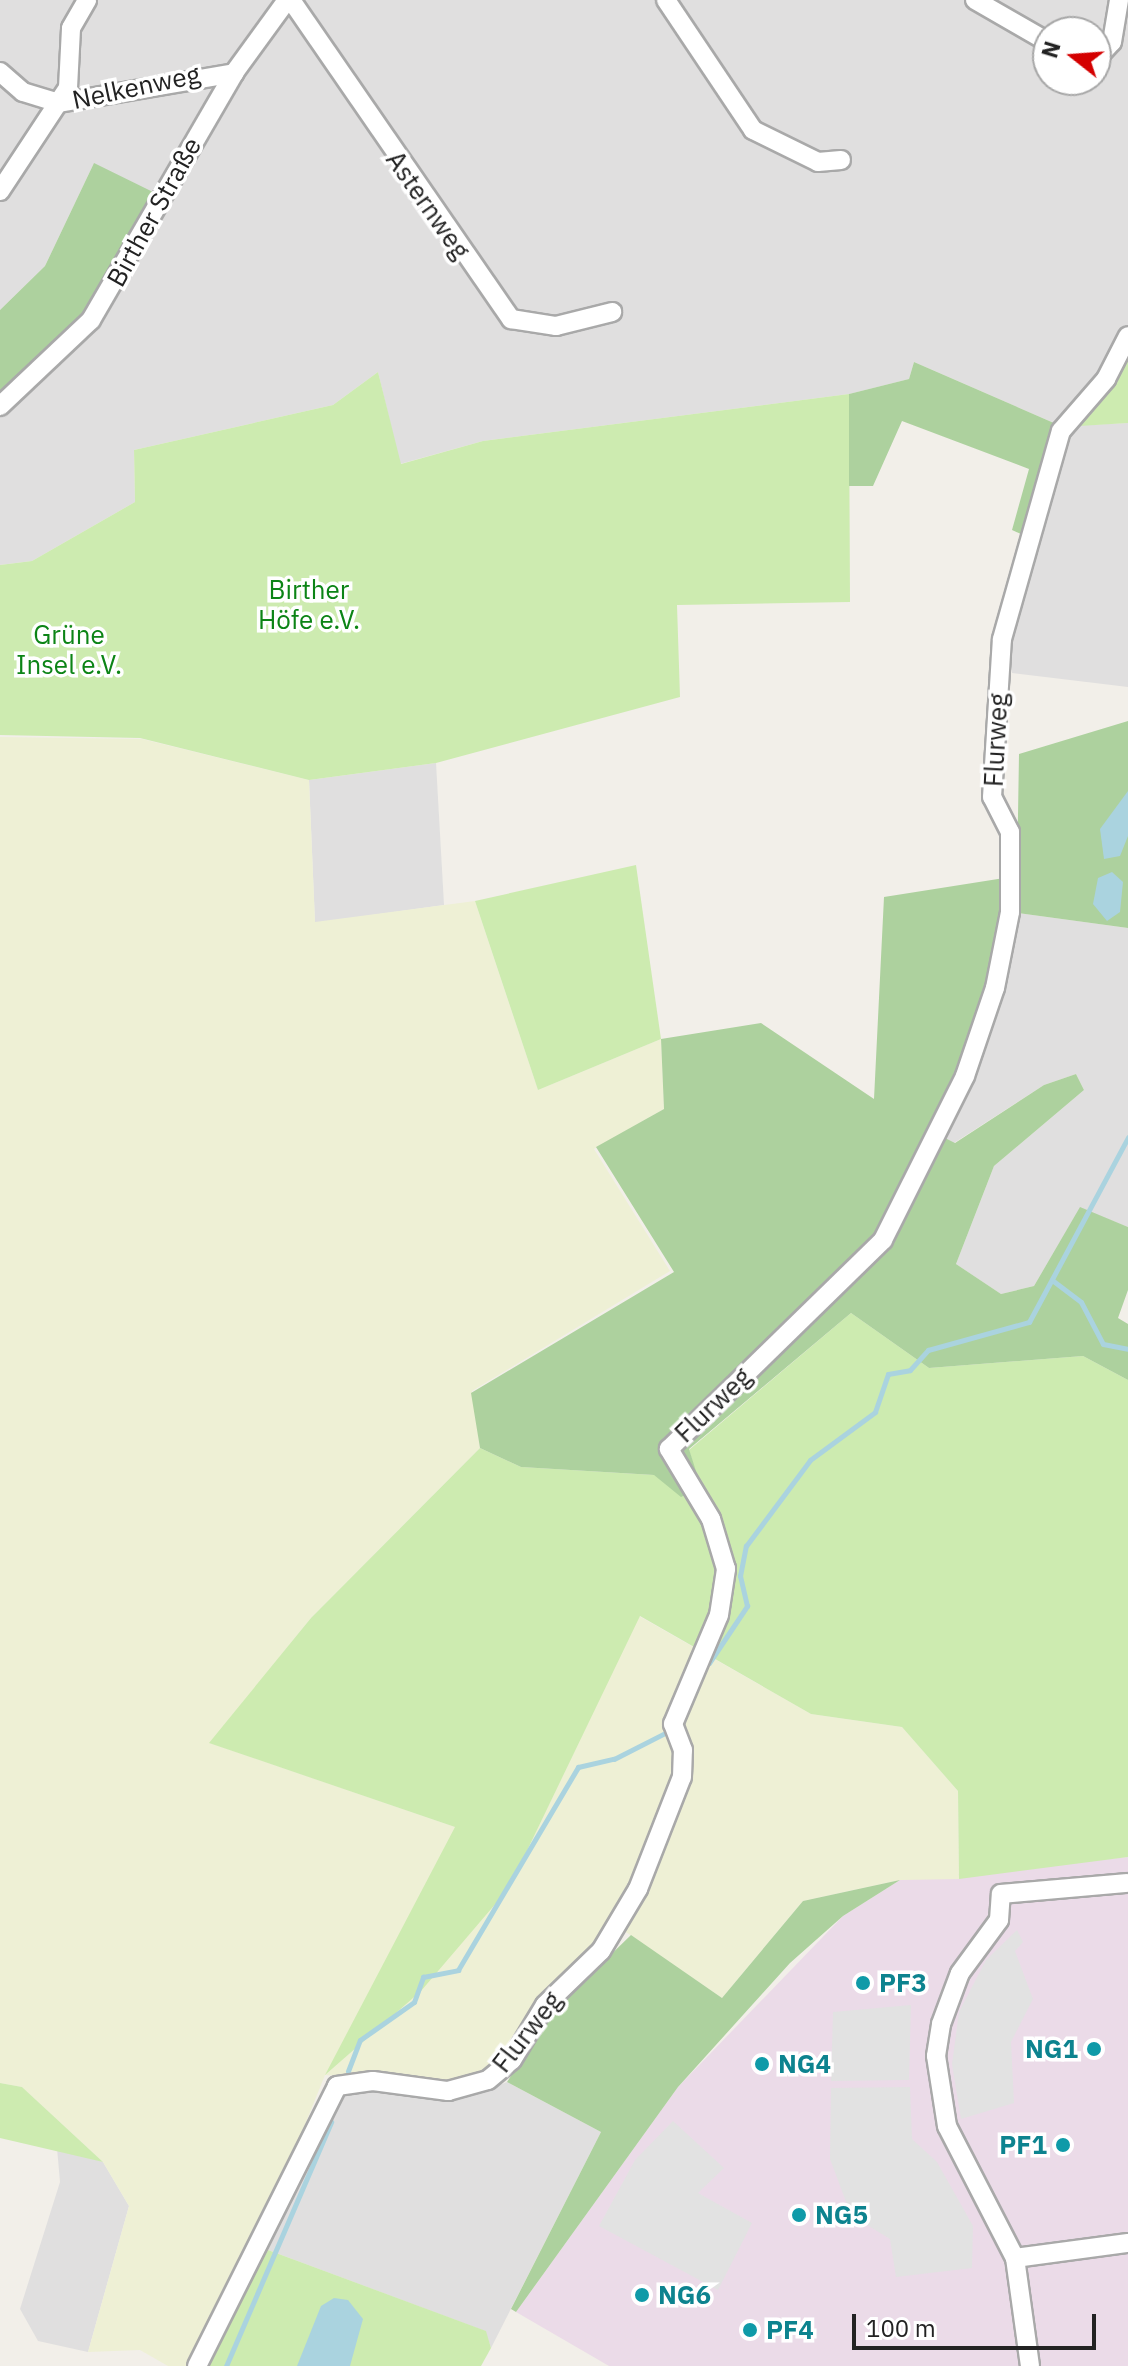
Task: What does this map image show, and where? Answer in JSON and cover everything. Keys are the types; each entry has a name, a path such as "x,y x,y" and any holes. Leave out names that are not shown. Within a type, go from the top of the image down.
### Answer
{"street":[{"path":"0,191 68,88 71,28 87,0"},
{"name":"Birther Straße","path":"0,406 91,320 234,73 289,0"},
{"name":"Asternweg","path":"289,0 511,319 556,326 612,312"},
{"path":"666,0 753,130 818,162 841,160"},
{"path":"975,0 1032,33"},
{"path":"1112,42 1119,0"},
{"name":"Nelkenweg","path":"0,72 23,92 59,103 234,73"},
{"name":"Flurweg","path":"197,2366 337,2086 373,2081 448,2091 488,2080 512,2060 545,2005 601,1951 638,1889 682,1777 673,1724 719,1615 726,1569 711,1519 669,1449 883,1240 965,1076 995,988 1010,912 1010,832 992,797 1002,639 1054,448 1128,336"},
{"path":"1030,2366 1015,2258 947,2126 936,2056 945,2009 968,1959 999,1920 1001,1894 1128,1883"},
{"path":"1015,2258 1128,2243"}],"shaded area":[{"path":"0,0 1128,0 1128,332 1065,426 1128,423 1128,687 1012,673 1005,638 1063,427 914,362 909,379 849,394 483,441 400,464 378,372 333,405 134,450 135,502 32,561 0,565 0,391 32,365 94,163 45,266 0,310"},
{"path":"436,763 444,905 315,923 309,780"},
{"path":"1010,912 1128,928 1128,1227 1080,1208 1034,1286 1001,1294 956,1264 994,1166 1084,1090 1076,1074 1044,1085 954,1143 941,1136"},
{"path":"1128,1857 1128,2366 609,2366 516,2312 678,2087 843,1916 900,1880"},
{"path":"1017,1930 1023,1942 1015,1951 1033,1999 1011,2042 1014,2103 961,2119 952,2064 959,2012 986,1960"},
{"path":"911,2005 909,2080 831,2081 833,2012"},
{"path":"507,2082 601,2132 491,2348 485,2331 268,2250 334,2097 359,2090 475,2095"},
{"path":"910,2087 912,2139 937,2162 973,2226 972,2268 896,2277 890,2239 851,2215 830,2159 831,2088"},
{"path":"673,2121 724,2168 698,2193 752,2223 718,2290 599,2226 635,2160"},
{"path":"57,2148 103,2162 129,2206 88,2352 38,2341 20,2309 60,2182"}],"green space":[{"path":"94,163 153,192 78,322 0,391 0,310 45,266"},
{"path":"1128,332 1128,423 1063,427"},
{"path":"914,362 1063,427 1025,536 1012,530 1029,469 902,421 873,486 849,486 849,394 909,379"},
{"name":"Birther Höfe e.V.","path":"378,372 401,464 483,441 849,394 850,602 677,605 680,697 436,763 309,780 140,738 0,735 0,565 32,561 135,502 134,450 333,405"},
{"path":"1128,721 1128,928 1010,912 941,1136 955,1143 1044,1085 1076,1074 1084,1090 994,1166 956,1264 1001,1294 1034,1286 1080,1207 1128,1227 1128,1290 1118,1318 1128,1324 1128,1380 1083,1356 929,1368 851,1313 689,1449 701,1487 681,1497 654,1475 521,1467 480,1448 471,1393 674,1272 596,1147 664,1109 661,1039 761,1023 874,1099 884,897 1017,876 1019,754"},
{"path":"0,737 142,739 309,780 315,922 475,901 538,1090 661,1039 664,1109 594,1149 670,1271 472,1391 480,1448 311,1618 210,1743 455,1827 509,1888 639,1616 811,1714 902,1727 958,1791 959,1879 900,1880 803,1901 722,1998 617,1926 543,2000 487,2071 439,2084 325,2075 257,2244 189,2366 168,2366 140,2350 88,2352 129,2206 103,2162 22,2087 0,2083"},
{"path":"636,865 661,1039 538,1090 475,901"},
{"path":"851,1313 929,1368 1083,1356 1128,1380 1128,1857 959,1879 958,1791 902,1727 811,1714 640,1616 509,1888 421,1991 325,2075 455,1827 209,1743 311,1618 480,1448 521,1467 654,1475 700,1487 689,1450"},
{"path":"900,1880 843,1916 790,1963 678,2087 516,2312 511,2309 601,2132 507,2082 554,2010 631,1935 722,1998 803,1901"},
{"path":"0,2083 22,2087 103,2162 0,2138"},
{"path":"268,2250 486,2331 491,2348 481,2366 204,2366"}],"water":[{"path":"1128,791 1128,836 1120,856 1104,859 1100,829"},
{"path":"1112,872 1123,882 1120,912 1107,921 1093,904 1098,878"},
{"path":"334,2298 348,2300 363,2319 350,2366 297,2366 321,2306"}],"waterway":[{"path":"709,1663 747,1606 740,1576 746,1546 810,1460 875,1412 888,1374 910,1370 928,1350 1029,1322 1128,1137"},
{"path":"1052,1280 1081,1302 1103,1344 1128,1349"},
{"path":"348,2071 360,2040 414,2002 423,1977 458,1970 578,1767 614,1759 665,1733"},
{"path":"226,2366 331,2122"}],"place":[{"name":"PF3","path":"863,1983"},
{"name":"NG1","path":"1094,2049"},
{"name":"NG4","path":"762,2064"},
{"name":"PF1","path":"1063,2145"},
{"name":"NG5","path":"799,2215"},
{"name":"NG6","path":"642,2295"},
{"name":"PF4","path":"750,2330"}],"park label":[{"name":"Grüne Insel e.V.","path":"69,650"}]}
